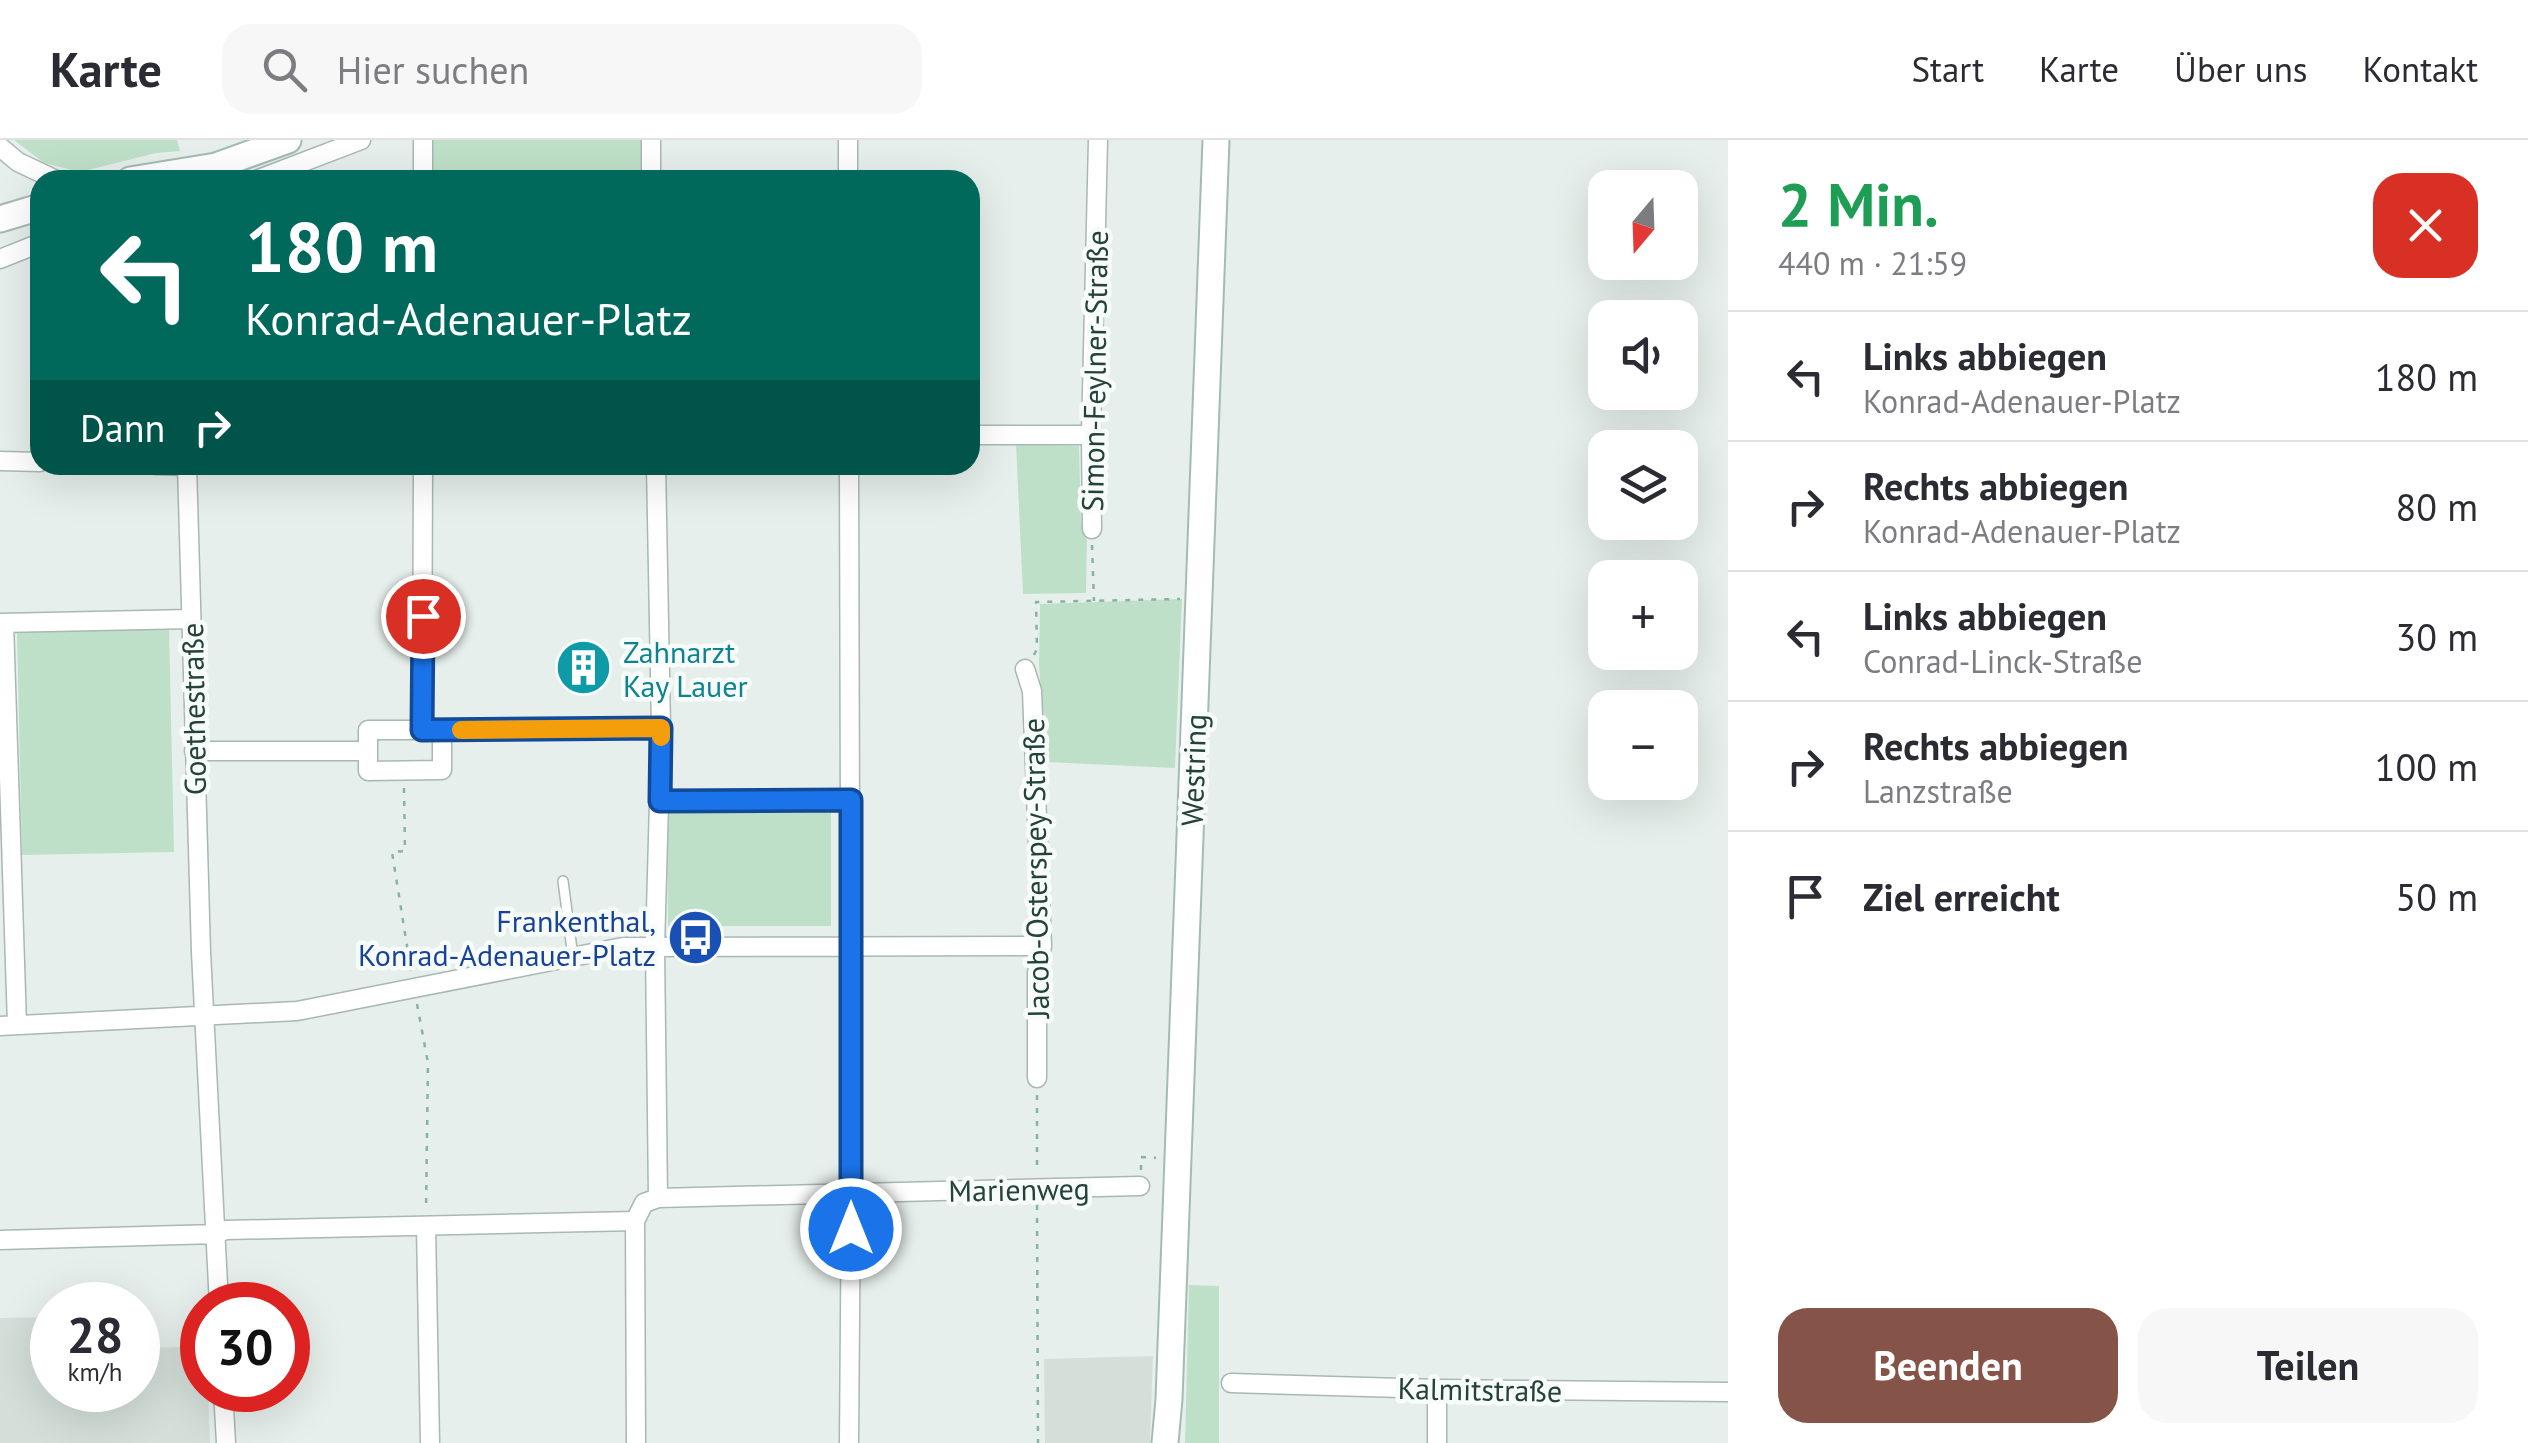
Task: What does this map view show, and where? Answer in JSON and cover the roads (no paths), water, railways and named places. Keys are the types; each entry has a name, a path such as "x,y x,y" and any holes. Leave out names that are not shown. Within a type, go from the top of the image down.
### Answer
{"main road":[{"name":"Westring","path":"1168,1443 1216,140"},
{"path":"199,170 277,144"},
{"path":"0,219 30,210"}],"street":[{"path":"280,170 361,140"},
{"path":"422,140 423,170"},
{"path":"651,140 651,170"},
{"path":"848,140 848,170"},
{"name":"Simon-Feylner-Straße","path":"1092,529 1098,140"},
{"path":"260,170 277,144"},
{"path":"0,147 35,170"},
{"path":"0,258 30,247"},
{"path":"980,435 1091,435"},
{"path":"0,461 30,462"},
{"name":"Goethestraße","path":"187,475 201,952 218,1282"},
{"path":"422,730 423,475"},
{"path":"636,1443 635,1221 644,1203 658,1198 655,948 661,728 656,475"},
{"path":"849,1443 850,475"},
{"path":"191,618 2,623 9,1025 297,1011 623,948 1042,946"},
{"name":"Jacob-Osterspey-Straße","path":"1025,669 1032,691 1042,946 1037,973 1037,1078"},
{"path":"442,730 442,770 368,771 368,730 661,728"},
{"path":"194,752 368,751"},
{"path":"660,801 851,800"},
{"name":"Marienweg","path":"658,1198 1140,1186"},
{"path":"0,1240 216,1234 226,1230 635,1221"},
{"path":"426,1226 430,1443"},
{"name":"Kalmitstraße","path":"1232,1383 1728,1392"},
{"path":"1436,1443 1437,1389"},
{"path":"224,1412 226,1443"}],"lane":[{"path":"564,882 573,957"}],"place":[{"name":"Zahnarzt Kay Lauer","path":"584,668"},
{"name":"Frankenthal, Konrad-Adenauer-Platz","path":"695,937"}]}
